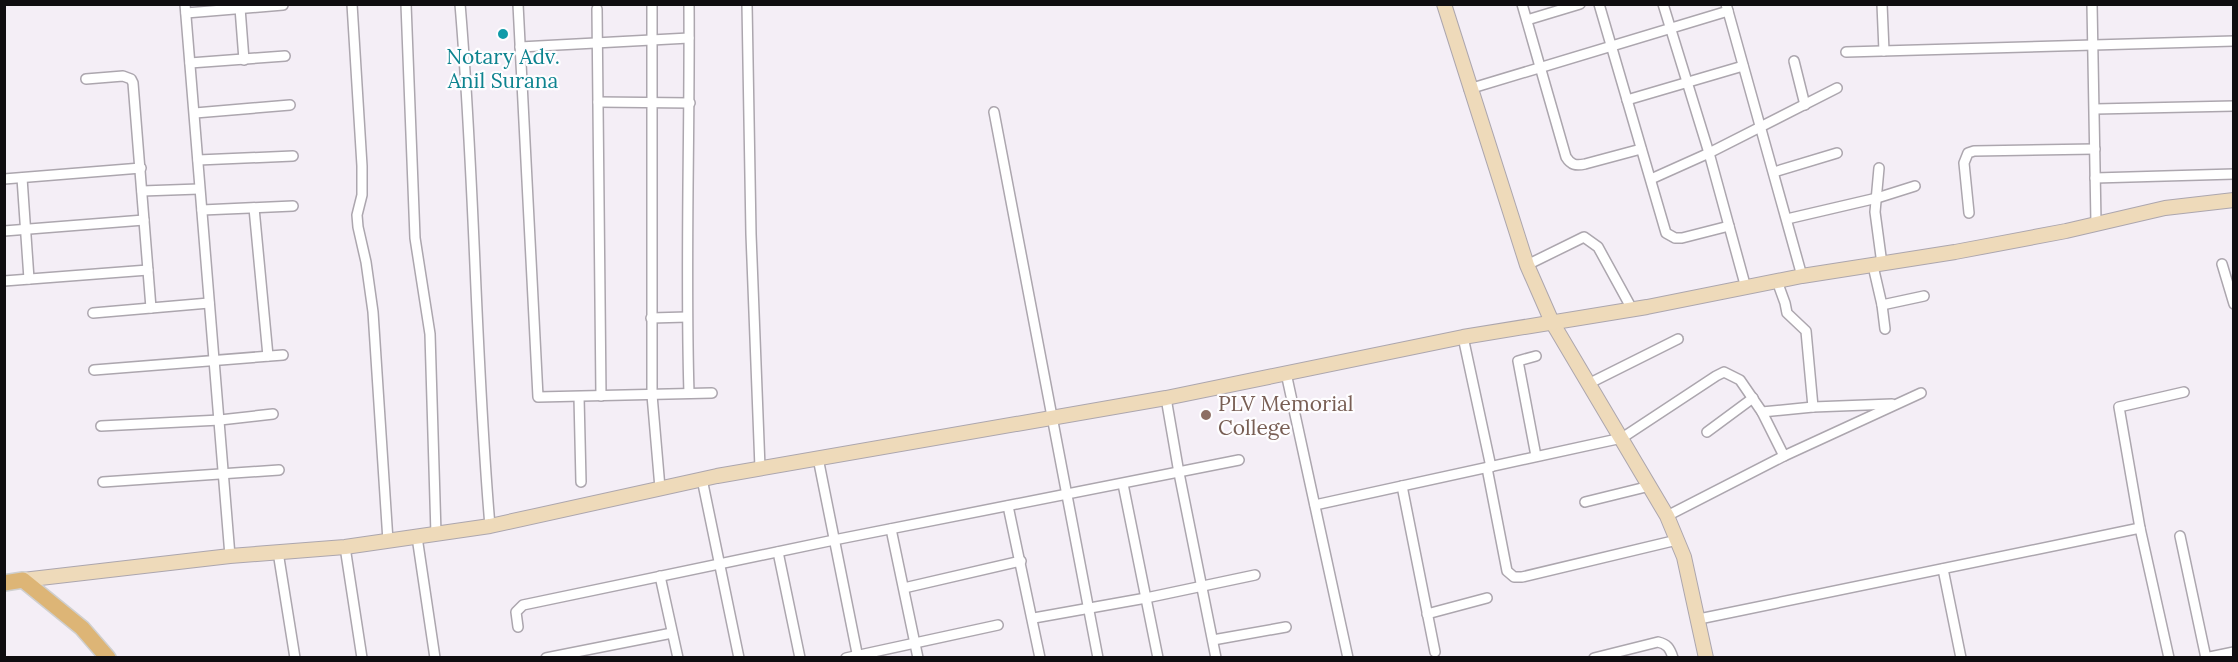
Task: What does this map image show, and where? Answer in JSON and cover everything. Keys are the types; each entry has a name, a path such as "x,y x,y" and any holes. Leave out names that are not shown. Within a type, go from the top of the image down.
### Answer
{"main road":[{"path":"1444,4 1469,89 1527,265 1552,322 1667,516 1684,557 1706,657"},
{"path":"4,583 230,556 345,547 490,526 760,468 1166,398 1462,337 1632,309 1802,276 1977,248 2165,208 2234,200"},
{"path":"23,580 82,628 108,657"}],"street":[{"path":"352,4 362,166 362,195 357,215 373,312 388,541"},
{"path":"406,4 416,238 430,334 436,534"},
{"path":"460,4 466,73 483,438 490,526"},
{"path":"518,4 538,397 712,393"},
{"path":"652,4 652,395 660,488"},
{"path":"688,393 689,4"},
{"path":"747,4 751,234 760,468"},
{"path":"1522,4 1570,163 1585,164 1641,149"},
{"path":"1527,20 1580,4"},
{"path":"1599,4 1666,233 1669,236 1682,238 1728,226"},
{"path":"1663,4 1709,153 1746,288"},
{"path":"1882,4 1884,51"},
{"path":"2091,4 2096,223"},
{"path":"230,556 186,9 283,5"},
{"path":"240,8 244,60"},
{"path":"1469,89 1610,48 1727,8 1802,276"},
{"path":"597,9 601,396"},
{"path":"520,47 689,38"},
{"path":"1846,52 2234,41"},
{"path":"190,63 285,56"},
{"path":"1794,61 1805,105"},
{"path":"1627,100 1743,66"},
{"path":"86,79 123,76 131,79 141,168 151,308"},
{"path":"1651,179 1709,153 1837,88"},
{"path":"598,102 690,103"},
{"path":"195,112 290,105"},
{"path":"2095,110 2234,106"},
{"path":"994,112 1098,657"},
{"path":"1969,213 1964,163 1968,153 1974,151 2095,149"},
{"path":"1774,172 1837,153"},
{"path":"198,160 293,156"},
{"path":"4,179 141,168"},
{"path":"1879,168 1875,212 1877,265 1885,329"},
{"path":"2095,178 2234,174"},
{"path":"22,178 29,279"},
{"path":"1787,219 1877,198 1916,186"},
{"path":"142,191 199,189"},
{"path":"202,210 293,206"},
{"path":"254,208 268,356"},
{"path":"4,231 144,219"},
{"path":"1527,265 1584,237 1598,247 1632,309"},
{"path":"2222,264 2230,277 2234,304"},
{"path":"4,281 148,270"},
{"path":"1777,281 1787,313 1806,331 1813,407"},
{"path":"1882,305 1924,296"},
{"path":"93,313 209,303"},
{"path":"651,318 687,317"},
{"path":"1462,337 1489,467 1507,571 1514,577 1522,577 1677,540"},
{"path":"1590,383 1678,339"},
{"path":"94,370 283,355"},
{"path":"1536,356 1518,361 1536,456"},
{"path":"1316,505 1622,438 1724,372 1737,377 1753,398 1784,456"},
{"path":"1286,373 1348,657"},
{"path":"2169,657 2140,528 2119,407 2184,392"},
{"path":"1667,516 1784,456 1921,393"},
{"path":"579,397 581,482"},
{"path":"1166,398 1216,657"},
{"path":"1707,432 1753,398"},
{"path":"1762,412 1813,407 1897,404"},
{"path":"101,426 220,420 273,414"},
{"path":"818,458 858,656"},
{"path":"518,627 516,612 523,605 834,540 1239,460"},
{"path":"103,482 279,470"},
{"path":"702,479 739,657"},
{"path":"1122,484 1158,657"},
{"path":"1401,486 1435,652"},
{"path":"1585,502 1650,486"},
{"path":"1008,506 1034,618 1040,657"},
{"path":"1699,619 2140,528"},
{"path":"891,529 918,657"},
{"path":"2180,536 2206,657 2234,652"},
{"path":"417,537 435,657"},
{"path":"345,547 362,657"},
{"path":"278,552 295,657"},
{"path":"778,552 800,657"},
{"path":"904,588 1021,561"},
{"path":"1943,569 1962,657"},
{"path":"1034,618 1255,575"},
{"path":"660,576 678,657"},
{"path":"1427,614 1487,598"},
{"path":"846,657 998,625"},
{"path":"1213,640 1286,627"},
{"path":"546,657 672,633"},
{"path":"1594,657 1658,642 1665,644 1673,657"}],"place":[{"name":"Notary Adv. Anil Surana","path":"503,34"},
{"name":"PLV Memorial College","path":"1206,415"}]}
